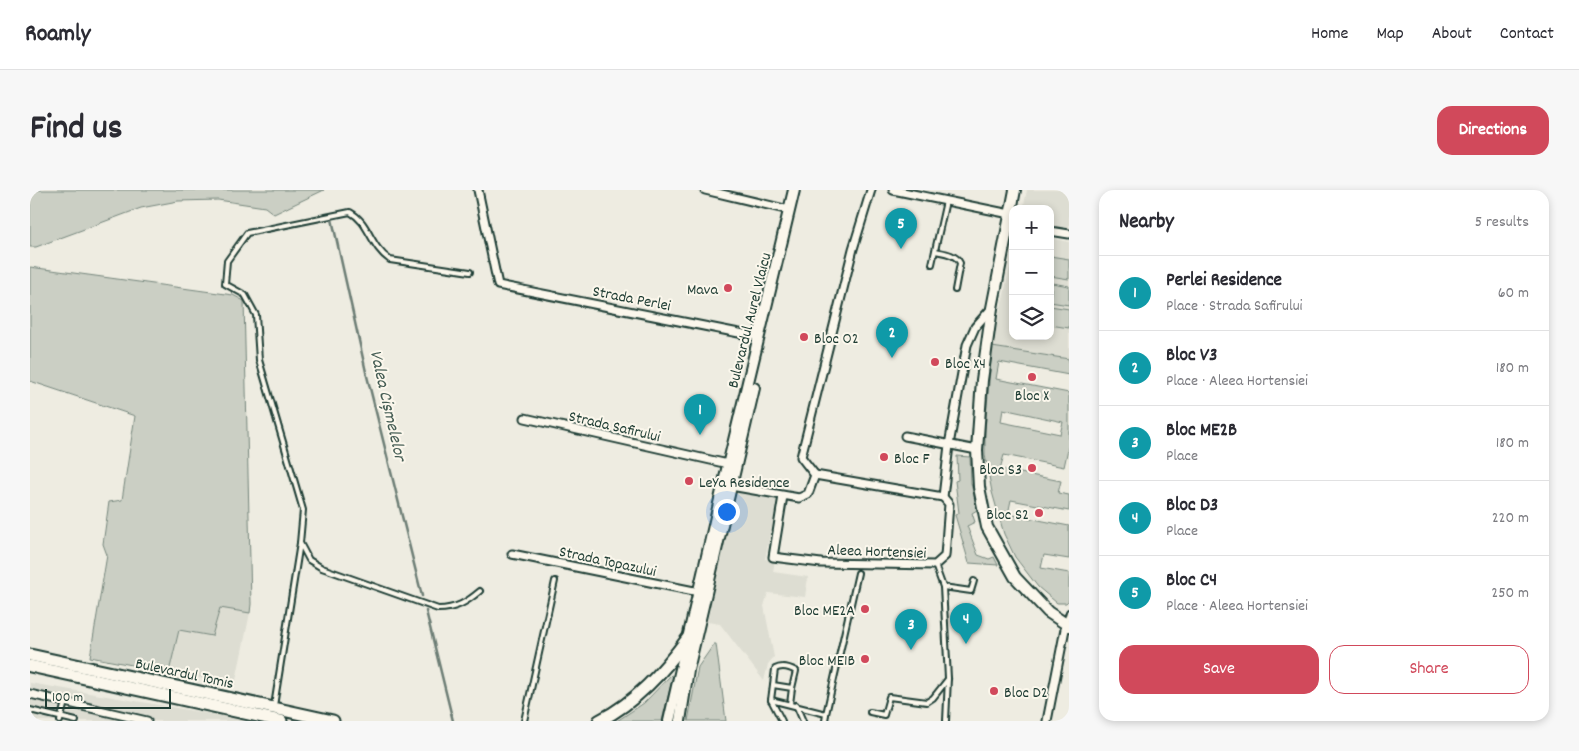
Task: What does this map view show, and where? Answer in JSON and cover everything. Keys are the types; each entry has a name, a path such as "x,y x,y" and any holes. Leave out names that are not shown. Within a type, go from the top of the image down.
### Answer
{"main road":[{"name":"Bulevardul Aurel Vlaicu","path":"669,721 794,190"},
{"name":"Bulevardul Aurel Vlaicu","path":"680,721 688,670 799,190"},
{"path":"1013,205 1015,190"},
{"path":"1009,226 992,308 979,403 977,450 979,487 987,527 1015,577 1048,612 1067,625"},
{"path":"598,721 630,702 654,681 688,638"},
{"name":"Bulevardul Tomis","path":"30,655 333,721"},
{"name":"Bulevardul Tomis","path":"30,666 281,721"}],"street":[{"name":"Strada Perlei","path":"478,190 498,285 759,336"},
{"path":"705,190 790,210"},
{"path":"871,190 853,249 801,457 815,475 943,497"},
{"path":"893,190 946,202 1009,221"},
{"path":"1054,232 1069,234"},
{"name":"Aleea Hortensiei","path":"783,496 773,557 821,563 935,565 945,556 949,504 943,497 949,445 967,345 976,327 992,308"},
{"name":"Strada Safirului","path":"525,418 728,464"},
{"path":"905,436 977,450"},
{"path":"731,486 799,498 808,494 815,475"},
{"name":"Strada Topazului","path":"512,554 699,592"},
{"path":"1047,721 1067,625"},
{"path":"30,694 147,721"}],"lane":[{"path":"932,264 946,202"},
{"path":"274,709 300,543 303,510 259,360 256,315 245,295 224,284 227,260 247,233 350,212 360,217 381,254 390,260 470,272"},
{"path":"935,251 956,256 959,259 960,263 955,290"},
{"path":"300,543 309,560 322,568 438,609 451,608 470,600 480,591"},
{"path":"935,565 943,586 948,678 946,721"},
{"path":"825,721 858,573"},
{"path":"524,721 555,581"},
{"path":"943,586 971,591 974,581"},
{"path":"1067,625 1069,612"},
{"path":"782,721 771,700 775,669 780,667 791,668 796,671 790,704"},
{"path":"870,712 884,715 889,697 927,702 933,698 948,678"},
{"path":"773,685 792,688"},
{"path":"771,700 826,714"},
{"path":"61,719 65,702"},
{"path":"796,705 803,721"},
{"path":"30,710 61,719 76,721"}],"shaded area":[{"path":"30,190 324,190 274,214 265,207 218,200 178,201 141,208 36,247 30,247"},
{"path":"1027,190 1069,190 1069,229 1054,227 1054,205 1024,205"},
{"path":"1054,239 1069,242 1069,359 992,347 1009,272 1009,340 1054,340"},
{"path":"1054,257 1069,259 1069,279 1054,277"},
{"path":"30,267 233,295 244,301 250,613 220,608 212,636 179,630 169,672 90,657 107,555 103,544 109,502 122,500 135,416 30,381"},
{"path":"1054,283 1069,286 1069,305 1054,303"},
{"path":"1054,307 1069,309 1069,328 1054,326"},
{"path":"992,347 1069,359 1069,375 999,362 996,379 1069,393 1069,444 1064,467 1004,455 1000,469 1061,481 1058,493 1069,495 1069,511 1011,500 1008,514 1069,526 1069,559 1044,555 1041,568 1069,573 1069,600 1066,603 1057,603 1038,587 1015,557 1004,534 992,492 985,455 985,430","holes":["1003,409 1063,422 1060,434 1001,422"]},
{"path":"957,456 970,457 971,483 977,510 972,513 975,522 967,526 978,555 989,559 994,557 998,565 969,563 955,515 959,513 955,481 958,480"},
{"path":"735,489 778,499 765,559 775,560 773,572 808,577 805,597 768,593 764,606 774,657 768,664 764,681 720,624 707,622"},
{"path":"220,608 250,613 235,685 169,672 179,630 212,636"},
{"path":"714,644 716,644 726,721 688,721 698,667"},
{"path":"671,675 673,676 662,721 617,721 644,703"},
{"path":"30,683 253,721 30,721"}],"waterway":[{"name":"Valea Cișmelelor","path":"332,219 366,372 422,596"},
{"name":"Valea Cișmelelor","path":"426,611 453,721"}],"place":[{"name":"Bloc C4","path":"901,249"},
{"name":"Mava","path":"728,288"},
{"name":"Bloc O2","path":"804,337"},
{"name":"Bloc V3","path":"892,358"},
{"name":"Bloc X4","path":"935,362"},
{"name":"Bloc X","path":"1032,377"},
{"name":"Perlei Residence","path":"700,435"},
{"name":"Bloc F","path":"884,457"},
{"name":"Bloc S3","path":"1032,468"},
{"name":"LeYa Residence","path":"689,481"},
{"name":"Bloc S2","path":"1039,513"},
{"name":"Bloc ME2A","path":"865,609"},
{"name":"Bloc D3","path":"966,644"},
{"name":"Bloc ME2B","path":"911,650"},
{"name":"Bloc ME1B","path":"865,659"},
{"name":"Bloc D2","path":"994,691"}]}
